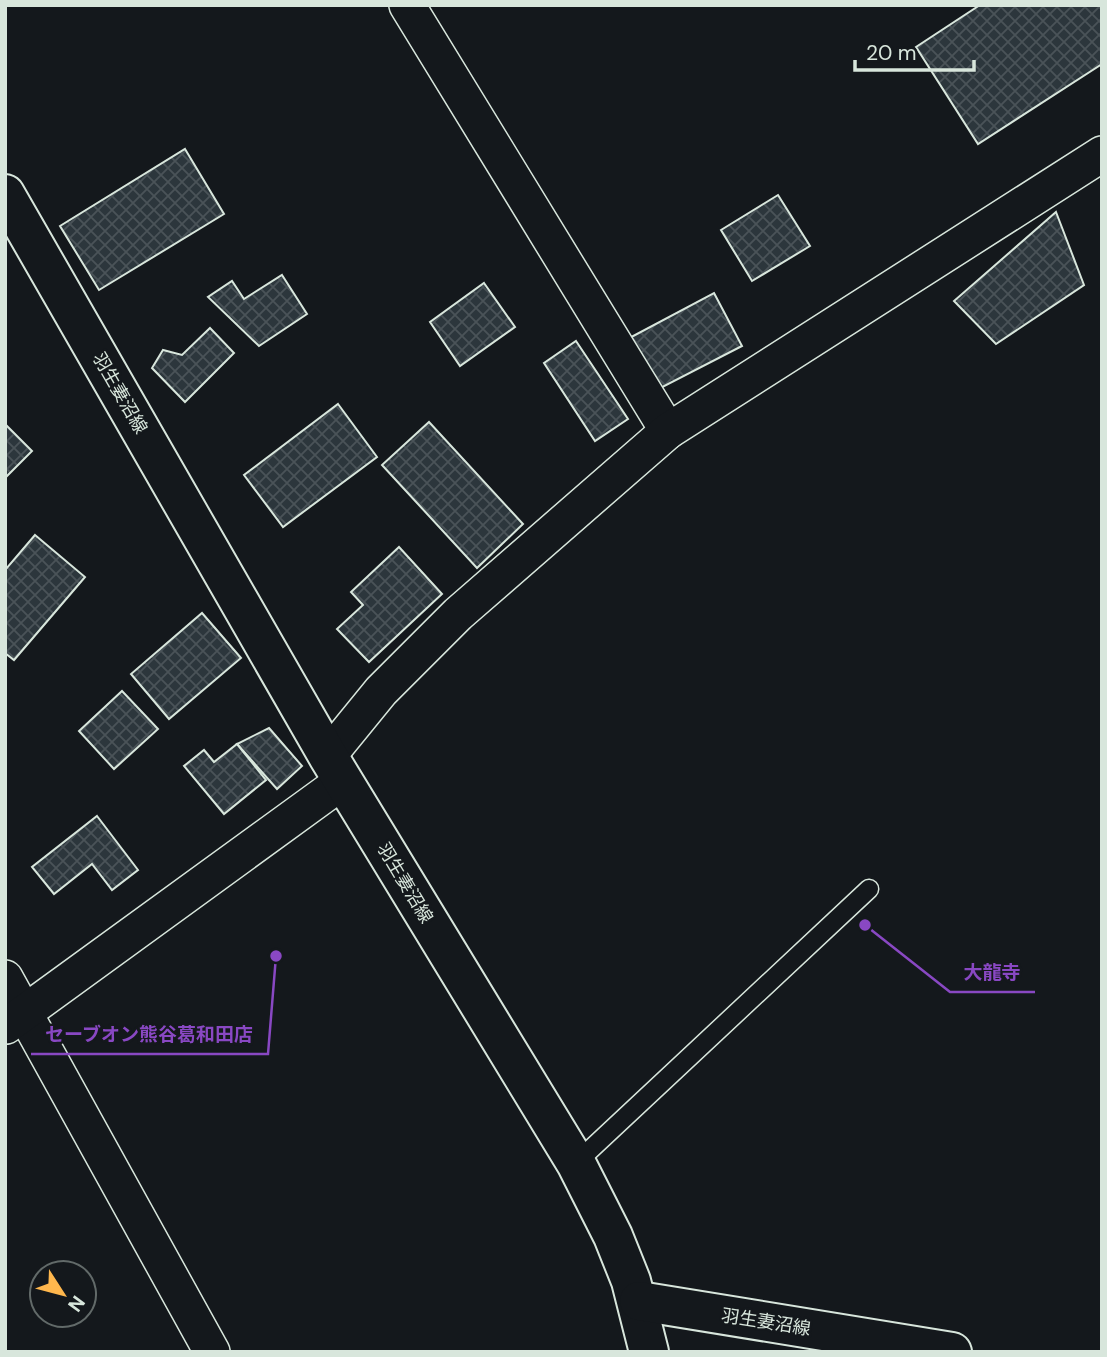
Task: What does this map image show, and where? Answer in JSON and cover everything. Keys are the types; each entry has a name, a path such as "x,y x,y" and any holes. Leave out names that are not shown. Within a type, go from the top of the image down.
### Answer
{"main road":[{"name":"羽生妻沼線","path":"5,194 335,769 576,1163 613,1236 639,1301 951,1352"},
{"path":"639,1301 649,1352"}],"street":[{"path":"407,5 668,431"},
{"path":"16,1020 335,769 381,691 458,614 668,431 1102,154"},
{"path":"5,978 16,1020 212,1352"}],"lane":[{"path":"576,1163 869,889"}],"building":[{"path":"980,5 1102,5 1102,64 978,144 916,47"},
{"path":"185,149 224,214 99,290 60,226"},
{"path":"778,195 810,246 752,281 721,230"},
{"path":"1056,212 1084,285 996,344 954,301"},
{"path":"282,275 307,314 259,346 208,297 232,281 244,299"},
{"path":"484,283 515,327 460,366 430,322"},
{"path":"714,293 742,346 647,395 620,343"},
{"path":"210,328 234,353 185,402 152,368 163,350 182,355"},
{"path":"576,341 628,419 595,441 544,363"},
{"path":"338,404 377,457 283,527 244,475"},
{"path":"429,422 523,524 477,568 382,465"},
{"path":"5,424 32,451 5,478"},
{"path":"35,535 85,577 14,660 5,653 5,570"},
{"path":"399,547 442,594 369,662 337,629 363,605 351,592"},
{"path":"202,613 241,658 169,719 131,674"},
{"path":"122,691 158,729 114,769 79,731"},
{"path":"269,728 302,766 277,789 237,744"},
{"path":"237,744 266,780 224,814 184,766 204,750 214,762"},
{"path":"97,816 138,870 112,890 92,864 54,894 32,867"}],"place":[{"name":"大龍寺","path":"865,925"},
{"name":"セーブオン熊谷葛和田店","path":"276,956"}]}
